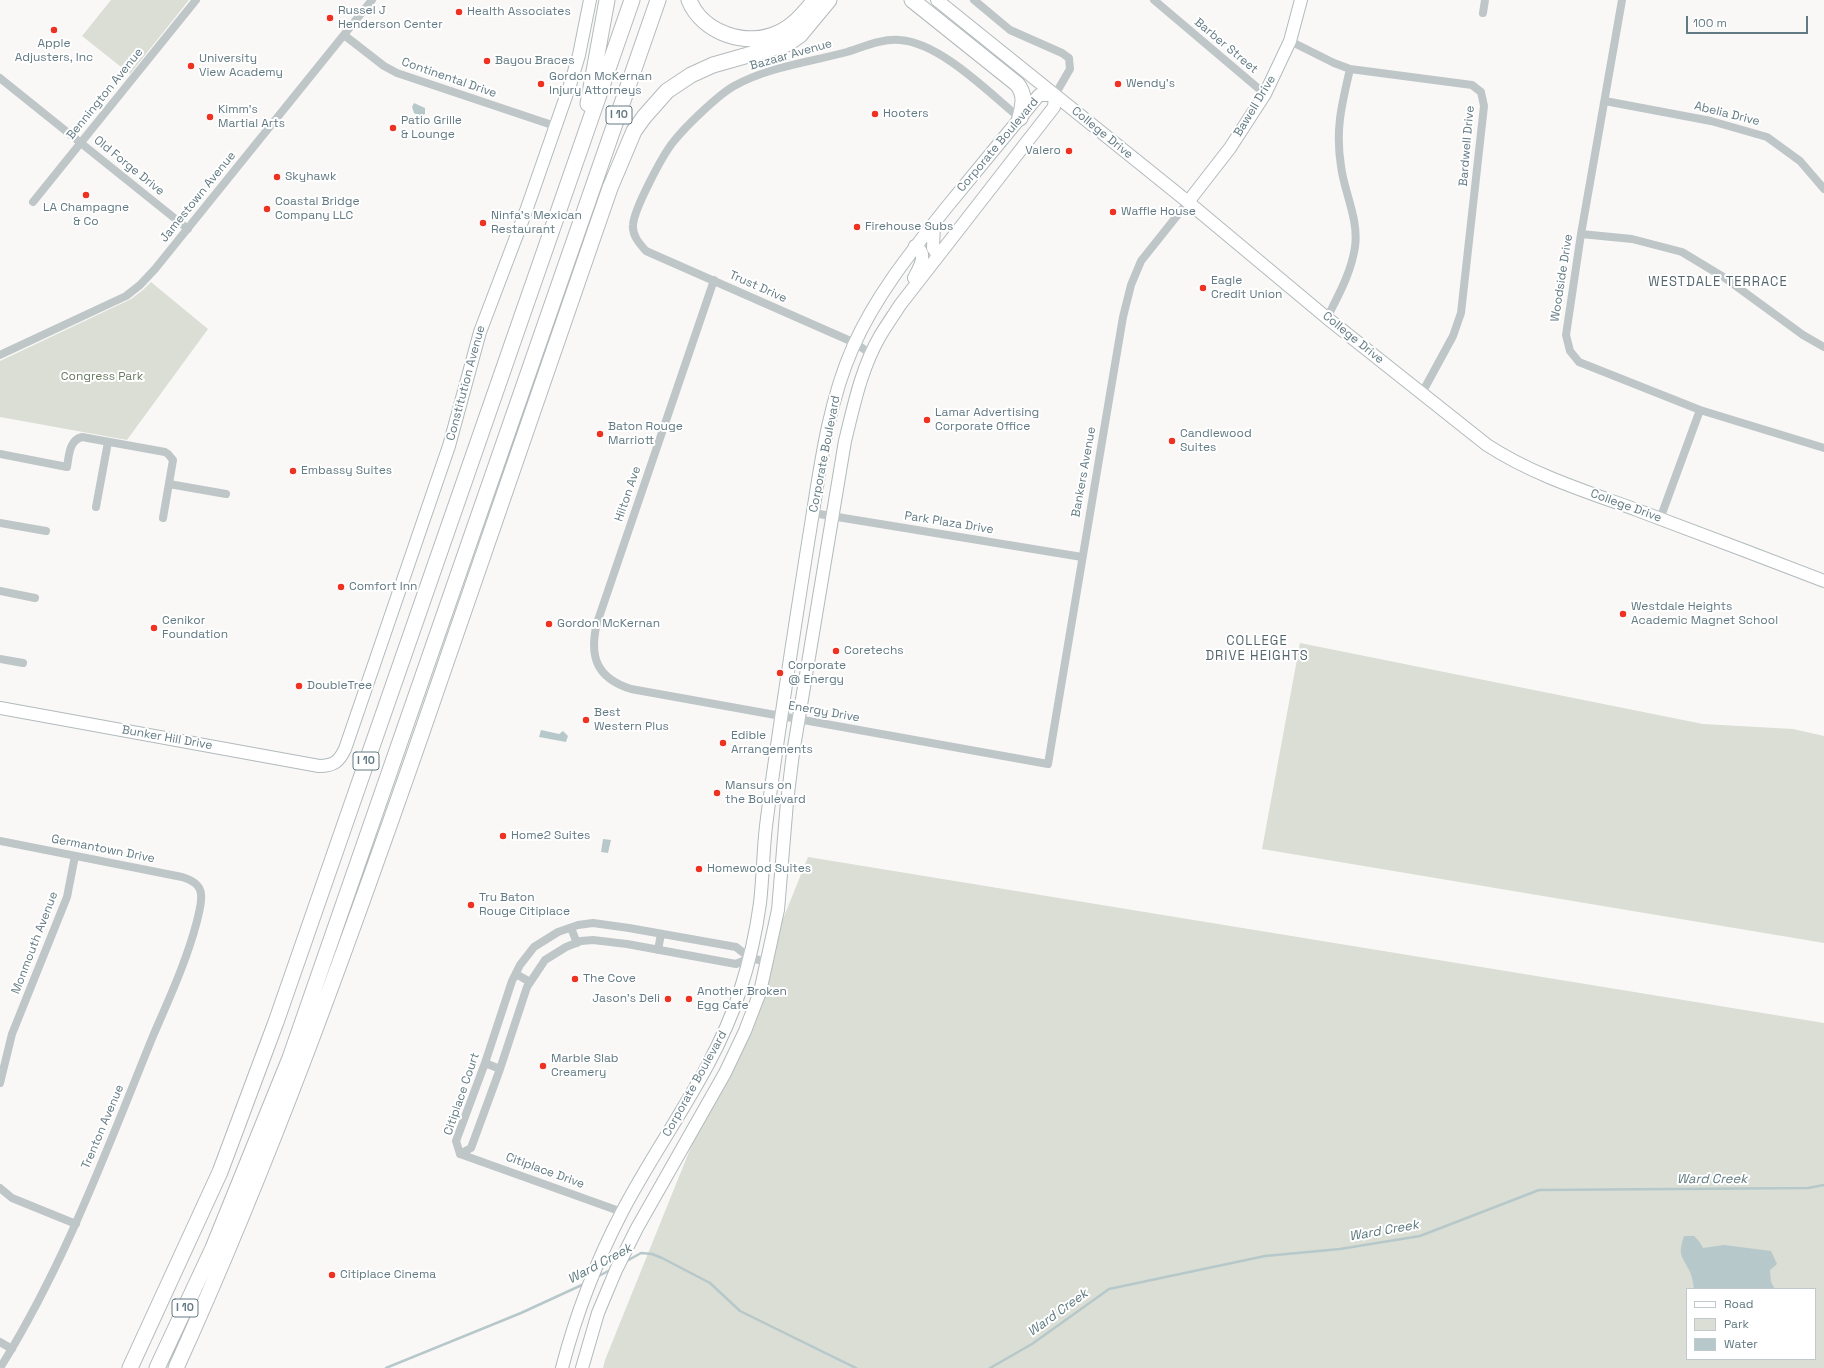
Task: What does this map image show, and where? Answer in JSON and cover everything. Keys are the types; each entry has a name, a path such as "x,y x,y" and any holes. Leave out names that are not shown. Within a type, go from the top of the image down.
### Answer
{"highway":[{"path":"579,152 607,0"},
{"name":"I 10","path":"131,1365 220,1172 276,1022 632,0"},
{"name":"I 10","path":"157,1368 213,1248 293,1051 658,0"},
{"path":"689,0 701,18 715,29 729,36 747,39 762,38 785,30 822,1"},
{"path":"912,0 1017,84 1021,89 1024,99 1020,118"},
{"path":"176,1368 219,1272 288,1103 318,1022 399,799 610,188 634,131 655,103 680,82 713,65 787,44 800,35 822,1"}],"street":[{"name":"Bennington Avenue","path":"33,202 196,0"},
{"name":"Jamestown Avenue","path":"0,355 131,293 146,280 372,0"},
{"name":"Constitution Avenue","path":"335,764 340,759 345,749 449,446 480,332 526,211 579,55 590,0"},
{"name":"College Drive","path":"937,0 1188,202 1327,318 1487,445 1509,459 1540,474 1824,581"},
{"path":"974,0 1010,30 1062,53 1069,58 1070,69 1055,95"},
{"name":"Barber Street","path":"1154,0 1265,94"},
{"name":"Bawell Drive","path":"1188,202 1230,148 1265,94 1290,41 1301,0"},
{"path":"1483,13 1485,0"},
{"name":"Woodside Drive","path":"1622,0 1581,234 1566,334 1570,351 1579,362 1700,410"},
{"name":"Continental Drive","path":"344,34 384,66 398,74 555,126"},
{"name":"Bazaar Avenue","path":"637,241 633,225 641,200 673,141 716,99 734,86 763,74 876,43 900,40 925,46 943,55 1020,118"},
{"name":"Bardwell Drive","path":"1290,41 1334,63 1350,69 1472,84 1481,92 1484,106 1461,313 1453,336 1422,393"},
{"path":"1327,318 1350,272 1355,245 1353,217 1341,168 1338,144 1339,115 1350,69"},
{"name":"Old Forge Drive","path":"0,78 188,229"},
{"name":"Corporate Boulevard","path":"562,1368 572,1328 591,1278 622,1212 699,1079 723,1034 739,995 750,958 760,904 763,857 780,717 830,418 844,368 880,295 915,246 1039,95 1055,95 1054,107 938,255 910,292 880,336 871,354 856,394 845,441 798,720 787,802 778,910 768,962 760,992 745,1032 735,1052 616,1270 598,1313 582,1368"},
{"name":"Abelia Drive","path":"1605,101 1711,121 1768,137 1800,161 1824,189"},
{"path":"976,171 988,191"},
{"name":"Bankers Avenue","path":"1048,764 1123,317 1131,285 1141,261 1188,202"},
{"path":"934,223 933,248 938,255"},
{"path":"1581,234 1632,239 1682,252 1725,278 1803,336 1824,347"},
{"name":"Trust Drive","path":"637,241 646,251 855,343 871,354"},
{"path":"910,292 922,258 922,252 915,246"},
{"name":"Hilton Ave","path":"602,670 595,658 593,648 597,623 714,280"},
{"path":"844,368 853,376 856,394"},
{"path":"1660,519 1700,410 1824,448"},
{"path":"0,454 66,467 72,444 78,438 108,442 168,454 173,460 163,518"},
{"path":"96,507 108,442"},
{"path":"169,484 226,494"},
{"name":"Park Plaza Drive","path":"813,513 1082,557"},
{"path":"0,523 46,531"},
{"path":"0,591 35,598"},
{"path":"800,596 807,598 815,617"},
{"path":"0,659 23,663"},
{"name":"Energy Drive","path":"602,670 609,678 620,685 632,689 780,717 1048,764"},
{"name":"Bunker Hill Drive","path":"0,708 318,766 335,764"},
{"name":"Germantown Drive","path":"0,841 182,877 198,886"},
{"name":"Monmouth Avenue","path":"0,1083 12,1034 68,897 75,856"},
{"name":"Trenton Avenue","path":"0,1368 48,1286 76,1224 177,980 194,932 201,903 201,893 198,886"},
{"name":"Citiplace Court","path":"750,958 736,964 593,940 566,947 545,960 530,982 471,1148 460,1154 456,1141 485,1063 512,981 534,947 558,932 593,923 736,947 750,958 768,962"},
{"path":"571,928 577,943"},
{"path":"658,950 661,934"},
{"path":"516,974 530,982"},
{"path":"485,1063 500,1069"},
{"name":"Citiplace Drive","path":"460,1154 622,1212"},
{"path":"0,1188 12,1198 76,1224"},
{"path":"0,1342 12,1349"}],"green space":[{"path":"111,0 189,0 130,74 82,36"},
{"name":"Congress Park","path":"151,282 208,329 127,440 0,417 0,361 131,299"},
{"path":"1300,643 1703,724 1793,729 1824,736 1824,943 1262,849"},
{"path":"808,857 1824,1023 1824,1368 603,1368"}],"water":[{"path":"414,103 425,108 425,114 420,117 414,113 412,107"},
{"path":"541,730 559,734 563,731 568,736 566,742 539,737"},
{"path":"603,839 611,840 608,853 601,852"},
{"path":"1684,1236 1694,1236 1703,1248 1724,1245 1771,1251 1777,1264 1770,1270 1771,1282 1774,1288 1694,1288 1691,1274 1681,1254"}],"waterway":[{"name":"Ward Creek","path":"990,1368 1032,1344 1109,1289 1265,1256 1340,1249 1420,1236 1539,1190 1808,1188 1824,1185"},
{"name":"Ward Creek","path":"625,1262 641,1253 652,1254 662,1258 710,1283 740,1311 856,1368"},
{"name":"Ward Creek","path":"597,1277 612,1269"},
{"name":"Ward Creek","path":"386,1368 521,1313 584,1284"}],"place":[{"name":"Health Associates","path":"459,12"},
{"name":"Russel J Henderson Center","path":"330,18"},
{"name":"Apple Adjusters, Inc","path":"54,30"},
{"name":"Bayou Braces","path":"487,61"},
{"name":"University View Academy","path":"191,66"},
{"name":"Gordon McKernan Injury Attorneys","path":"541,84"},
{"name":"Wendy's","path":"1118,84"},
{"name":"Hooters","path":"875,114"},
{"name":"Kimm's Martial Arts","path":"210,117"},
{"name":"Patio Grille & Lounge","path":"393,128"},
{"name":"Valero","path":"1069,151"},
{"name":"Skyhawk","path":"277,177"},
{"name":"LA Champagne & Co","path":"86,195"},
{"name":"Coastal Bridge Company LLC","path":"267,209"},
{"name":"Waffle House","path":"1113,212"},
{"name":"Ninfa's Mexican Restaurant","path":"483,223"},
{"name":"Firehouse Subs","path":"857,227"},
{"name":"Eagle Credit Union","path":"1203,288"},
{"name":"Lamar Advertising Corporate Office","path":"927,420"},
{"name":"Baton Rouge Marriott","path":"600,434"},
{"name":"Candlewood Suites","path":"1172,441"},
{"name":"Embassy Suites","path":"293,471"},
{"name":"Comfort Inn","path":"341,587"},
{"name":"Westdale Heights Academic Magnet School","path":"1623,614"},
{"name":"Gordon McKernan","path":"549,624"},
{"name":"Cenikor Foundation","path":"154,628"},
{"name":"Coretechs","path":"836,651"},
{"name":"Corporate @ Energy","path":"780,673"},
{"name":"DoubleTree","path":"299,686"},
{"name":"Best Western Plus","path":"586,720"},
{"name":"Edible Arrangements","path":"723,743"},
{"name":"Mansurs on the Boulevard","path":"717,793"},
{"name":"Home2 Suites","path":"503,836"},
{"name":"Homewood Suites","path":"699,869"},
{"name":"Tru Baton Rouge Citiplace","path":"471,905"},
{"name":"The Cove","path":"575,979"},
{"name":"Jason's Deli","path":"668,999"},
{"name":"Another Broken Egg Cafe","path":"689,999"},
{"name":"Marble Slab Creamery","path":"543,1066"},
{"name":"Citiplace Cinema","path":"332,1275"}],"district":[{"name":"WESTDALE TERRACE","path":"1718,282"},
{"name":"COLLEGE DRIVE HEIGHTS","path":"1257,648"}]}
